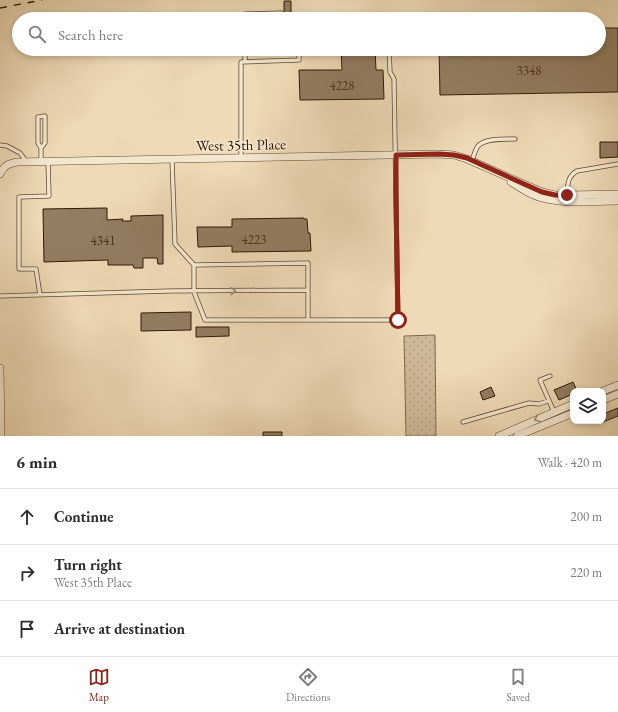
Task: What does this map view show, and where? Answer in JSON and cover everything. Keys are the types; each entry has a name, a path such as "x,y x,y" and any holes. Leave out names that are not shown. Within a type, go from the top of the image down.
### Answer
{"street":[{"name":"West 35th Place","path":"2,171 10,163 17,162 439,154 454,155 472,160 542,192 555,195 618,194"},
{"name":"West 35th Place","path":"480,164 519,188 546,199 576,202 618,201"},
{"path":"0,368 1,436"},
{"path":"606,390 618,385"},
{"path":"606,399 618,394"},
{"path":"498,436 570,405"},
{"path":"517,436 570,414"}],"lane":[{"path":"245,56 245,62"},
{"path":"241,158 241,62 298,60 298,56"},
{"path":"172,159 175,244 194,265 194,292 205,320 398,320 394,79 390,72 389,56"},
{"path":"40,295 36,269 19,269 19,197 49,196 45,161 38,143 38,116 45,116 45,143 41,148"},
{"path":"472,160 478,146 482,142 496,139 515,139"},
{"path":"0,145 7,146 14,150 20,154 26,162"},
{"path":"567,195 570,176 573,173 618,164"},
{"path":"194,265 308,264 308,320"},
{"path":"0,296 169,291 308,290"},
{"path":"550,376 540,380 554,412"},
{"path":"464,422 529,403 539,404 548,400"}],"shaded area":[{"path":"435,335 436,436 406,436 404,336"}],"building":[{"path":"284,1 291,1 291,12 284,12"},
{"path":"606,28 618,28 618,92 440,95 439,56 606,56"},
{"path":"341,56 375,56 376,70 383,70 384,99 300,100 299,70 342,70"},
{"path":"600,142 618,142 618,157 600,158"},
{"path":"107,208 107,220 123,219 122,221 131,221 131,216 163,215 163,264 158,264 157,258 143,258 143,268 134,268 133,265 108,265 108,260 44,262 43,209"},
{"path":"232,219 307,219 308,233 310,233 311,251 232,252 232,246 198,247 197,227 232,227"},
{"path":"191,312 191,330 141,331 141,313"},
{"path":"196,327 229,327 229,336 196,337"},
{"path":"573,382 576,388 570,388 570,395 559,400 554,390"},
{"path":"491,387 495,396 483,400 480,392"},
{"path":"618,408 618,416 606,421 606,413"},
{"path":"263,432 282,432 282,436 263,436"}],"railway":[{"path":"0,8 42,0"}],"route":[{"path":"398,320 396,155 439,154 467,158 542,192 555,195 567,195"}]}
